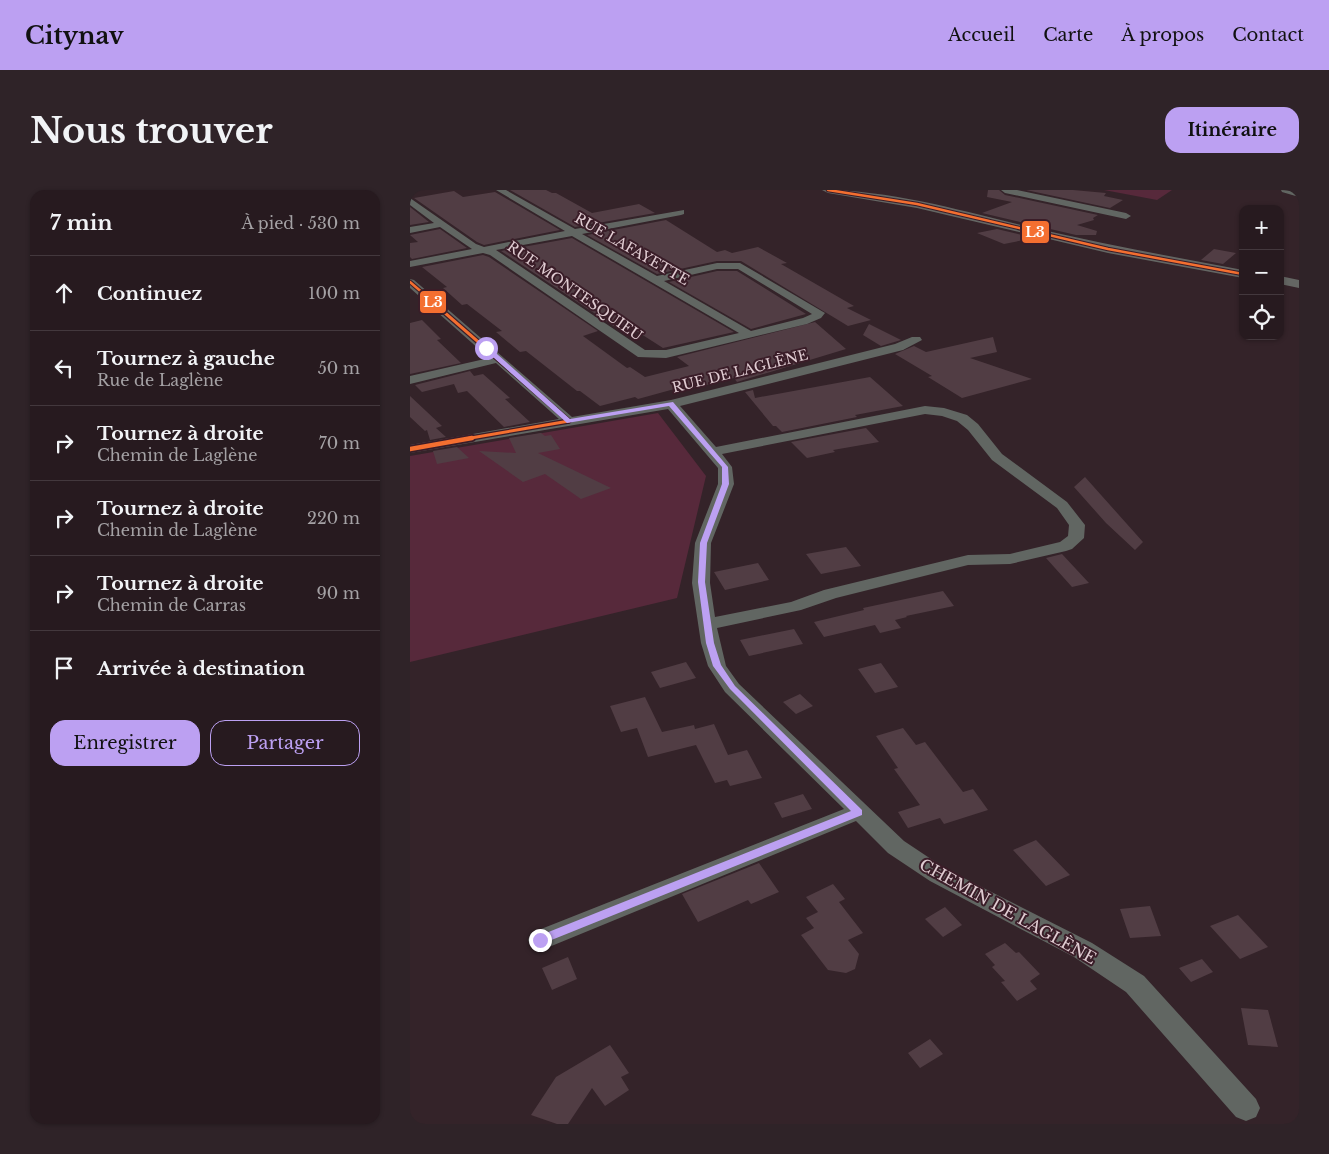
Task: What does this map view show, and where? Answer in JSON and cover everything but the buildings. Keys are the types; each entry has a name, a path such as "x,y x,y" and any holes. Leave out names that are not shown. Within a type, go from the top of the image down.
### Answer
{"main road":[{"path":"836,190 917,204 1132,254 1239,273"},
{"path":"1284,281 1299,284"}],"street":[{"name":"RUE LAFAYETTE","path":"500,190 748,334"},
{"path":"1005,190 1126,216"},
{"path":"1286,190 1299,194"},
{"name":"RUE MONTESQUIEU","path":"410,201 472,246 494,253 638,352 648,355"},
{"path":"410,264 681,212"},
{"path":"410,230 442,224"},
{"path":"648,355 666,354 807,321 817,316 818,313 740,266 717,266 655,280"},
{"path":"410,282 569,421"},
{"name":"RUE DE LAGLÈNE","path":"410,449 671,404 889,350 916,340"},
{"path":"410,380 499,359"},
{"name":"CHEMIN DE LAGLÈNE","path":"671,404 725,467 726,484 703,543 701,582 710,643 717,666 732,688 896,847 938,876 1082,950 1135,984 1246,1108"},
{"path":"708,624 795,606 830,594 968,560 1010,559 1066,546 1076,538 1077,525 1062,505 998,457 973,427 962,418 944,412 925,410 712,452"},
{"path":"540,940 858,812"}],"shaded area":[{"path":"1104,190 1172,190 1157,200"},
{"path":"658,413 706,476 677,598 410,662 410,456"}],"transit line":[{"name":"L3","path":"828,190 917,204 1108,249 1239,273"},
{"name":"L3","path":"410,282 569,421"},
{"name":"L3","path":"410,449 569,421"}],"route":[{"path":"486,348 569,421 671,404 725,467 726,484 703,543 701,582 710,643 717,666 732,688 858,812 540,940"}]}
